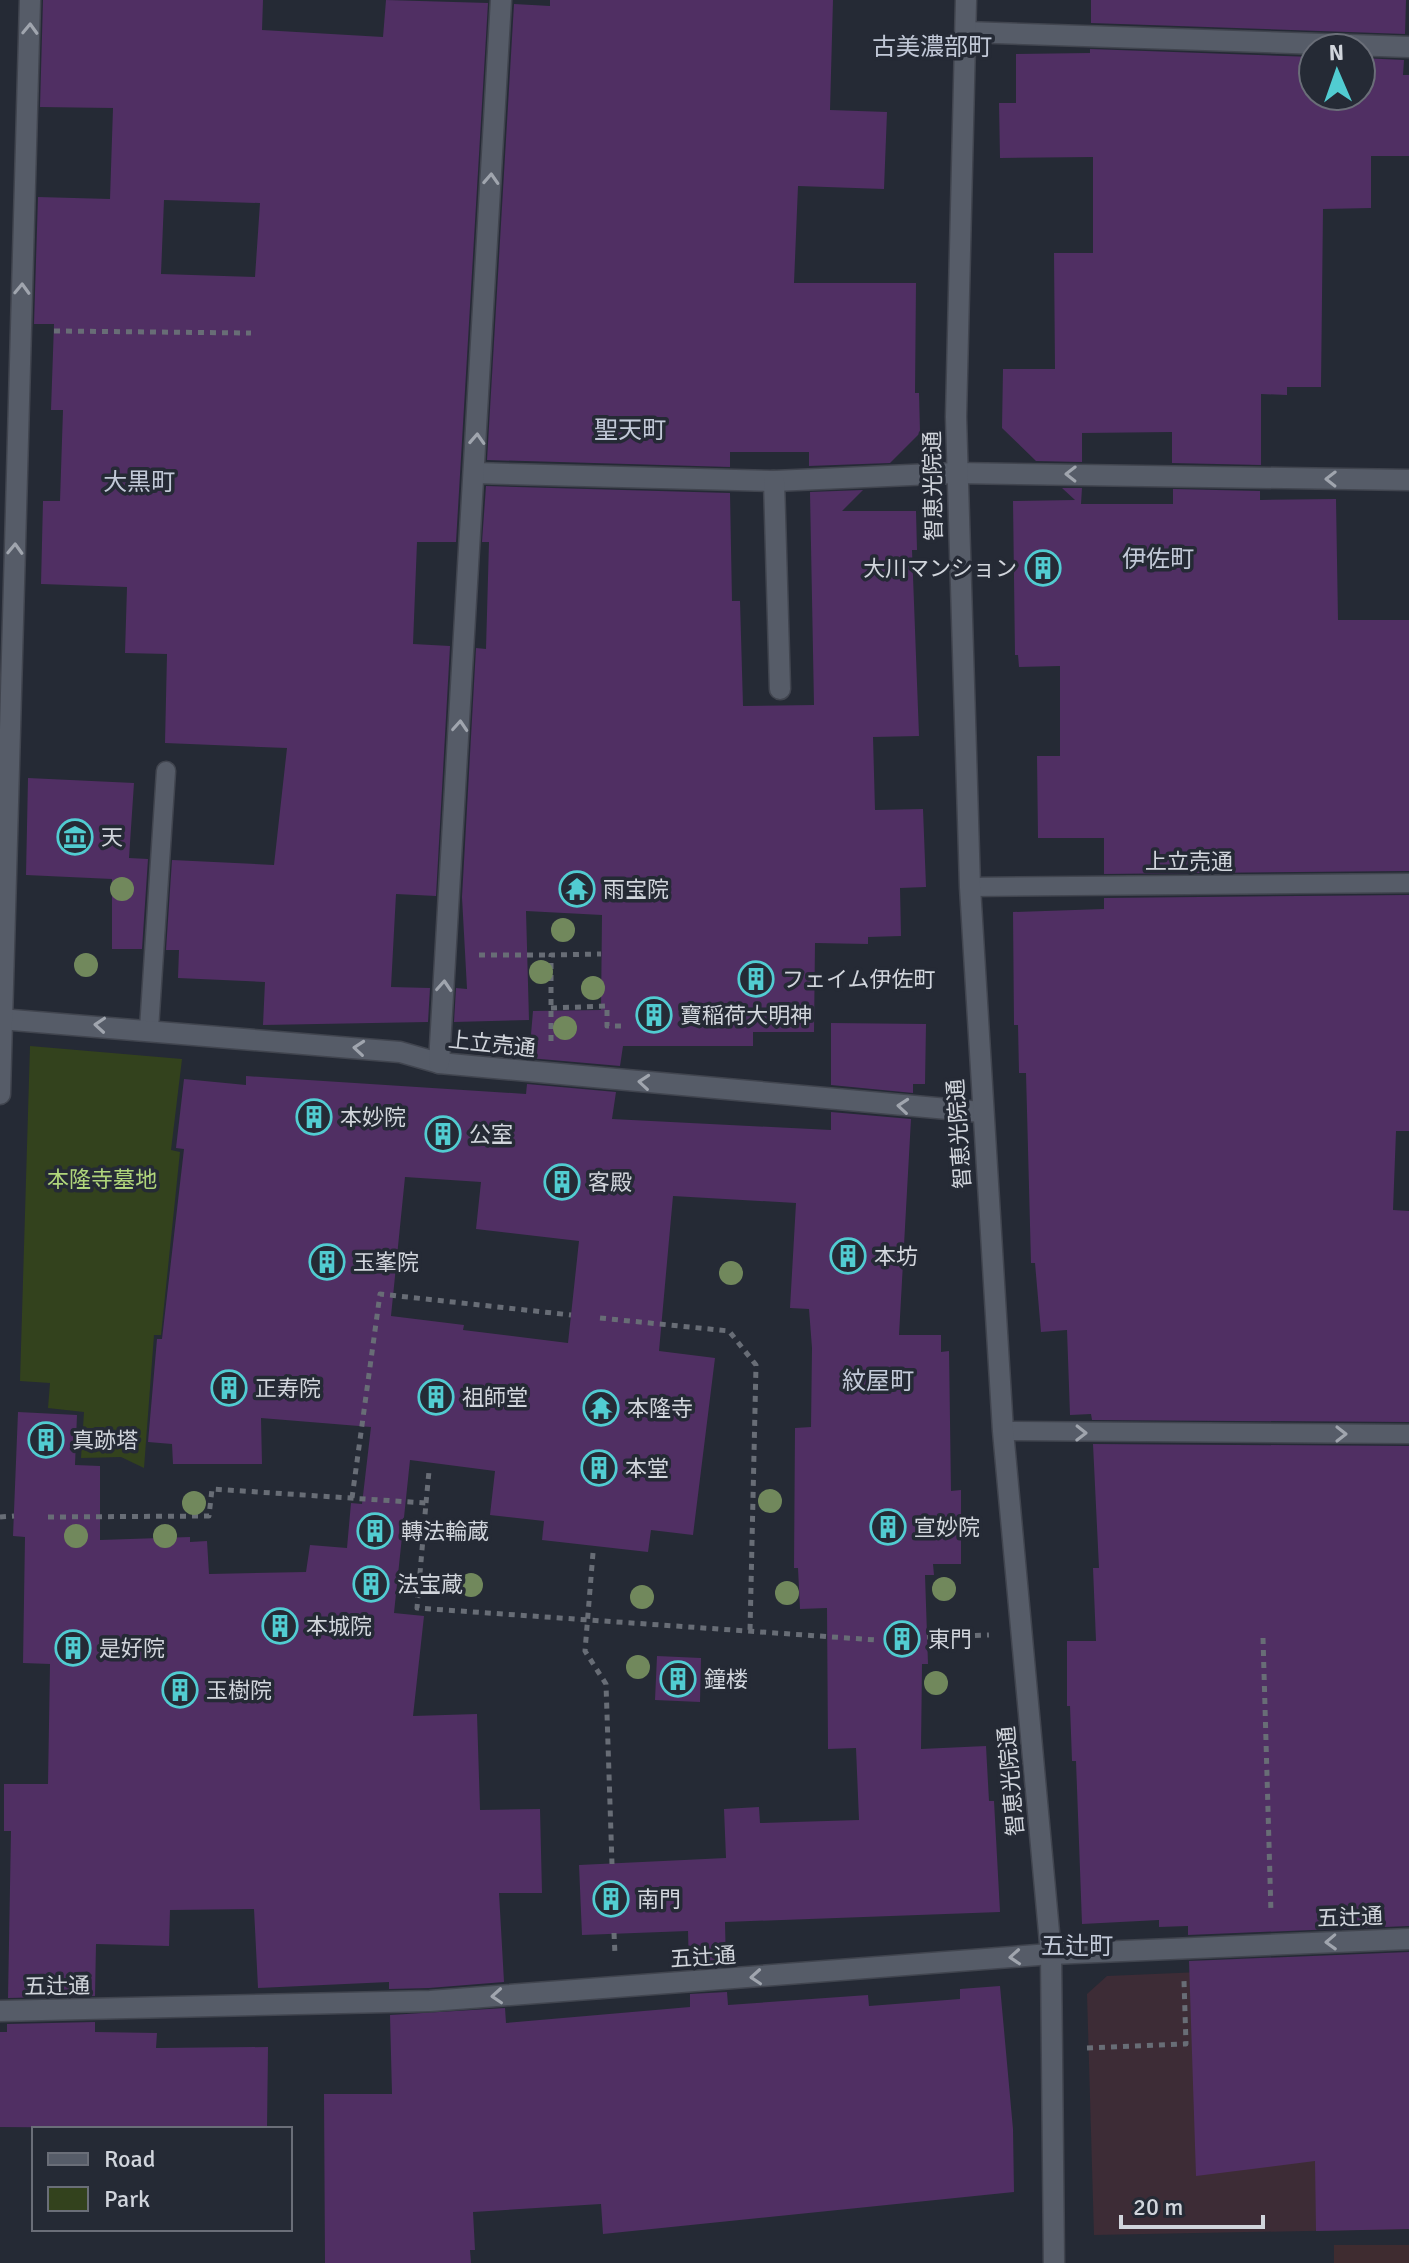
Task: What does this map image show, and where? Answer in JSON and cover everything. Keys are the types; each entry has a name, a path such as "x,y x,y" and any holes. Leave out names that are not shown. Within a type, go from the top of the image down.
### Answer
{"street":[{"path":"0,1094 30,0"},
{"path":"439,1063 501,0"},
{"name":"智恵光院通","path":"966,0 956,473 970,887 981,1112 1003,1431 1051,1954 1054,2263"},
{"path":"966,32 1409,47"},
{"path":"475,473 774,481 956,473 1409,480"},
{"path":"774,481 780,689"},
{"name":"上立売通","path":"1,1019 400,1052 439,1063 981,1112"},
{"name":"五辻通","path":"0,2011 430,2001 1051,1954 1409,1939"}],"lane":[{"path":"149,1029 166,771"},
{"name":"上立売通","path":"970,887 1409,883"},
{"path":"1003,1431 1409,1434"}],"path":[{"path":"21,330 251,333"},
{"path":"485,955 601,954"},
{"path":"551,955 551,1050"},
{"path":"551,1008 607,1006 607,1026 623,1026"},
{"path":"352,1498 380,1294 571,1315"},
{"path":"600,1318 729,1331 756,1365 750,1631"},
{"path":"429,1471 417,1608 876,1640"},
{"path":"48,1517 209,1516 212,1489 426,1503"},
{"path":"0,1517 14,1516"},
{"path":"593,1553 585,1651 606,1684 612,1864"},
{"path":"927,1637 990,1635"},
{"path":"1263,1638 1272,1944"},
{"path":"1081,2049 1186,2044 1188,2004 1183,1948"}],"shaded area":[{"path":"1409,1963 1409,2229 1094,2235 1087,1994 1107,1976"},
{"path":"1334,2245 1409,2245 1409,2263 1334,2263"}],"green space":[{"name":"本隆寺墓地","path":"30,1046 182,1059 171,1150 180,1152 161,1335 154,1335 144,1468 121,1457 81,1458 84,1412 48,1408 50,1383 20,1381"}],"building":[{"path":"43,0 263,0 262,30 383,37 386,0 488,3 456,542 417,542 413,644 450,646 436,896 396,894 391,987 430,988 428,1022 263,1025 265,982 178,978 179,950 166,950 172,860 274,865 287,748 165,743 167,654 125,653 127,587 41,584 43,501 60,501 63,410 51,410 54,324 34,324 38,197 110,199 113,108 40,107","holes":["164,200 260,203 255,277 161,274"]},
{"path":"550,0 833,0 830,110 887,112 884,189 798,186 794,283 916,283 915,393 919,393 920,433 890,463 809,466 809,452 730,452 730,467 487,460 514,4 550,6"},
{"path":"1091,0 1406,0 1405,34 1091,23"},
{"path":"1090,49 1297,56 1297,112 1377,112 1377,59 1404,60 1403,75 1409,75 1409,156 1371,156 1371,208 1323,209 1321,387 1287,387 1287,395 1261,394 1261,465 1172,463 1172,432 1082,433 1082,462 1036,461 1002,428 1003,369 1055,369 1054,253 1093,253 1093,157 1000,158 999,103 1016,103 1016,54 1090,53"},
{"path":"486,486 730,493 732,601 740,601 743,706 814,705 810,492 863,490 842,511 916,511 917,550 912,550 919,736 873,737 875,810 923,809 926,887 900,888 901,936 868,937 868,944 815,943 814,1032 753,1032 753,1046 623,1046 620,1066 529,1058 533,1011 601,1010 602,915 526,911 529,1020 454,1022 456,988 467,989 462,897 476,648 486,649 489,542 482,542"},
{"path":"1062,488 1082,488 1081,504 1173,504 1173,489 1260,491 1260,500 1336,499 1338,620 1409,620 1409,871 1104,874 1104,838 1038,838 1037,756 1060,756 1060,666 1019,667 1018,655 1015,655 1013,501 1075,500"},
{"path":"28,778 134,783 129,858 148,859 142,949 112,949 112,879 26,875"},
{"path":"1409,895 1409,1131 1396,1131 1393,1210 1409,1211 1409,1422 1092,1420 1091,1414 1070,1415 1067,1330 1041,1332 1035,1263 1031,1263 1026,1073 1019,1073 1018,1025 1014,1025 1013,912 1104,909 1104,898"},
{"path":"831,1023 926,1024 925,1084 913,1084 913,1093 831,1085"},
{"path":"246,1076 526,1094 527,1084 616,1092 612,1119 831,1130 831,1112 911,1119 899,1335 941,1335 941,1352 949,1351 951,1491 961,1490 961,1564 933,1564 934,1575 925,1575 928,1664 922,1664 921,1749 986,1746 989,1801 994,1801 1000,1912 725,1922 726,1966 689,1968 688,1931 582,1935 579,1865 726,1858 724,1809 759,1807 760,1823 859,1820 856,1748 828,1749 827,1608 800,1609 798,1568 794,1568 795,1428 811,1427 812,1348 809,1309 790,1308 796,1203 673,1196 659,1351 715,1358 693,1535 651,1530 648,1552 542,1540 544,1521 490,1515 495,1471 410,1460 394,1613 424,1616 413,1716 477,1714 480,1810 540,1809 542,1893 499,1893 504,1982 389,1989 389,1982 258,1988 254,1909 170,1910 169,1946 96,1944 95,1996 8,1998 11,1831 4,1831 4,1784 48,1784 50,1664 23,1663 25,1537 13,1536 18,1412 77,1415 75,1465 100,1466 100,1540 190,1537 190,1542 207,1541 209,1574 306,1572 310,1545 347,1548 351,1503 362,1504 371,1427 261,1418 262,1464 173,1464 172,1444 148,1442 157,1339 162,1339 184,1149 176,1148 184,1079 246,1085","holes":["405,1177 481,1182 476,1229 579,1241 568,1343 463,1330 464,1325 391,1316"]},
{"path":"1093,1444 1409,1446 1409,1926 1188,1935 1188,1926 1159,1927 1159,1920 1082,1924 1076,1761 1072,1761 1070,1706 1067,1706 1067,1641 1096,1641 1093,1568 1099,1568"},
{"name":"鐘楼","path":"657,1656 701,1658 700,1702 655,1700"},
{"path":"1409,1952 1409,2229 1316,2231 1315,2161 1196,2176 1189,1961"},
{"path":"1000,1986 1013,2129 1014,2192 603,2234 601,2204 473,2212 475,2250 470,2250 471,2263 325,2263 324,2094 392,2094 390,2015 505,2008 506,2023 690,2007 690,1994 727,1992 728,2005 868,1995 869,2006 960,1999 960,1989"},
{"path":"95,2022 95,2032 157,2033 156,2048 268,2047 267,2127 0,2127 0,2032 7,2032 7,2024"}],"place":[{"name":"大川マンション","path":"1043,568"},
{"name":"天","path":"75,837"},
{"name":"雨宝院","path":"577,889"},
{"name":"フェイム伊佐町","path":"756,979"},
{"name":"寶稲荷大明神","path":"654,1015"},
{"name":"本妙院","path":"314,1117"},
{"name":"公室","path":"443,1134"},
{"name":"客殿","path":"562,1182"},
{"name":"本坊","path":"848,1256"},
{"name":"玉峯院","path":"327,1262"},
{"name":"正寿院","path":"229,1388"},
{"name":"祖師堂","path":"436,1397"},
{"name":"本隆寺","path":"601,1408"},
{"name":"真跡塔","path":"46,1440"},
{"name":"本堂","path":"599,1468"},
{"name":"宣妙院","path":"888,1527"},
{"name":"轉法輪蔵","path":"375,1531"},
{"name":"法宝蔵","path":"371,1584"},
{"name":"本城院","path":"280,1626"},
{"name":"東門","path":"902,1639"},
{"name":"是好院","path":"73,1648"},
{"name":"鐘楼","path":"678,1679"},
{"name":"玉樹院","path":"180,1690"},
{"name":"南門","path":"611,1899"}],"district":[{"name":"古美濃部町","path":"932,47"},
{"name":"聖天町","path":"630,430"},
{"name":"大黒町","path":"139,482"},
{"name":"伊佐町","path":"1158,559"},
{"name":"紋屋町","path":"878,1381"},
{"name":"五辻町","path":"1077,1946"}]}
